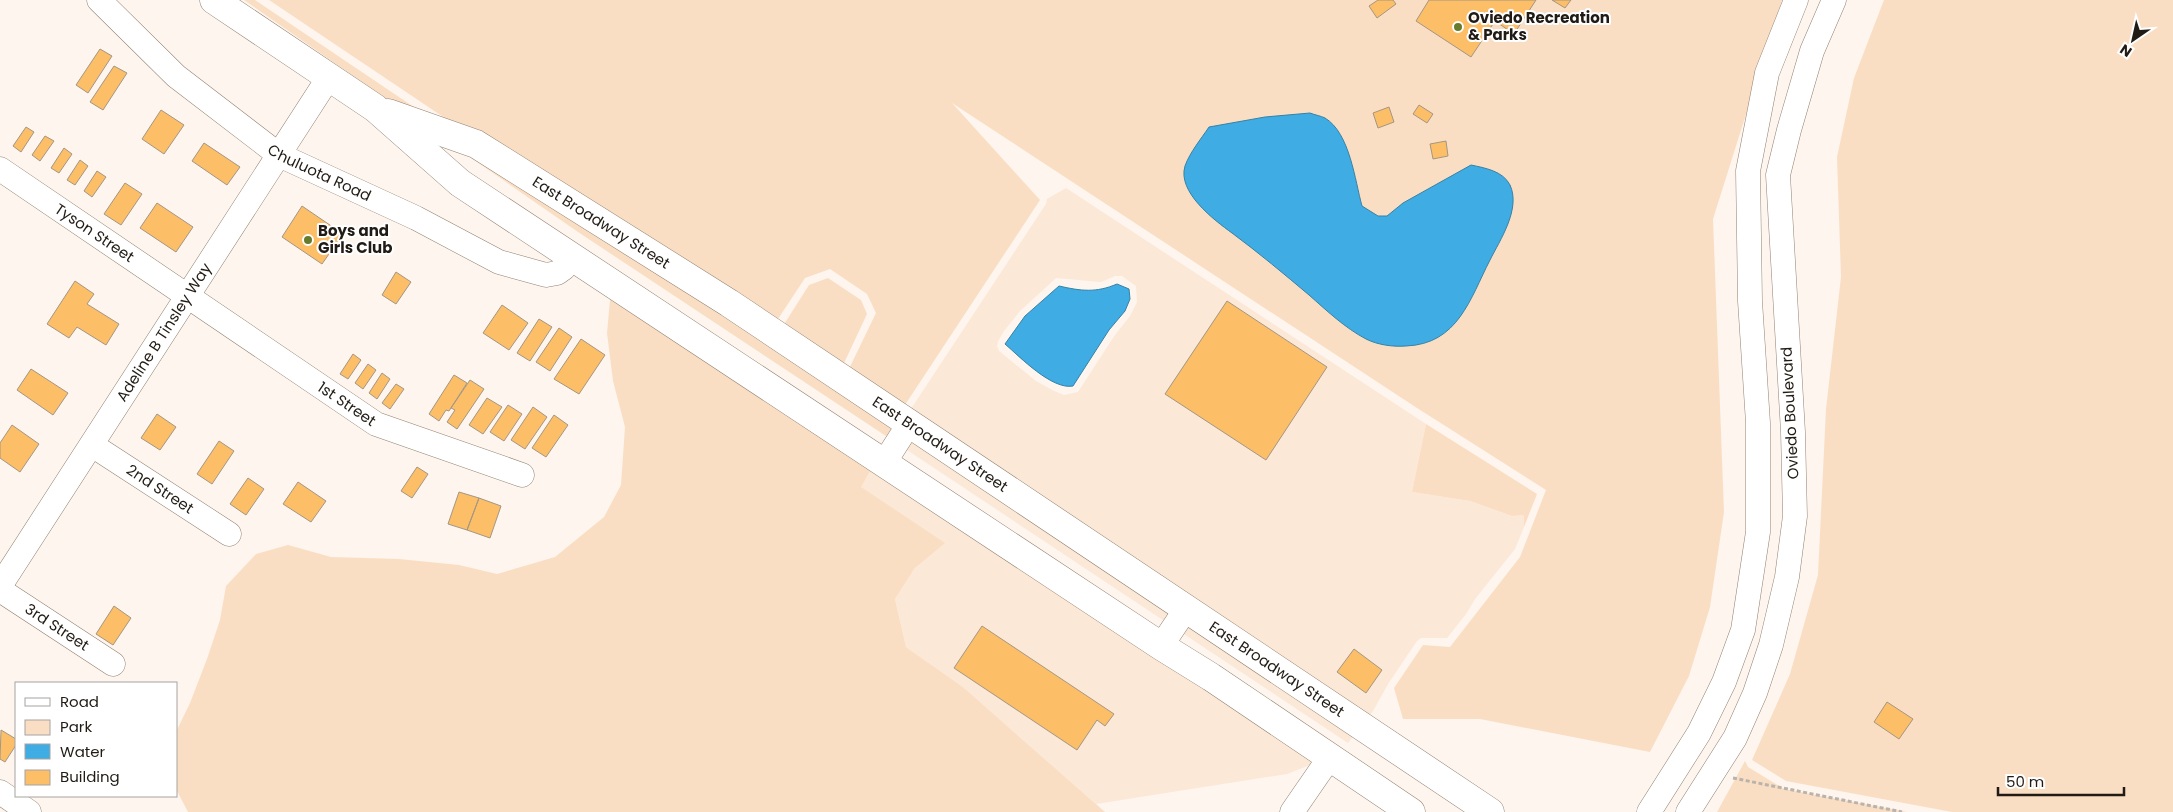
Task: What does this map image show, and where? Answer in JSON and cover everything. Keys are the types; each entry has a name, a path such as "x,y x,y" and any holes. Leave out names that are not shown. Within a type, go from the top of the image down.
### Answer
{"main road":[{"name":"East Broadway Street","path":"214,0 375,108 460,183 1161,646 1211,677 1411,812"},
{"name":"East Broadway Street","path":"375,108 476,144 729,303 1490,812"},
{"path":"1330,758 1359,747 1371,748 1383,754 1469,812"}],"street":[{"name":"Chuluota Road","path":"99,0 176,76 279,155 416,218 499,262 546,275 557,273 564,268 572,257"},
{"path":"1649,812 1699,733 1724,682 1743,630 1758,532 1758,424 1750,301 1748,171 1768,73 1796,0"},
{"name":"Oviedo Boulevard","path":"1688,812 1734,738 1755,694 1771,645 1787,577 1795,516 1793,432 1778,175 1812,51 1834,0"},
{"name":"Adeline B Tinsley Way","path":"0,588 329,77"},
{"name":"Tyson Street","path":"0,169 188,298"},
{"name":"1st Street","path":"188,298 376,424 522,475"},
{"path":"884,463 909,424"},
{"name":"2nd Street","path":"92,445 229,534"},
{"name":"3rd Street","path":"0,588 113,664"},
{"path":"1161,646 1186,609"},
{"path":"1292,812 1330,758"},
{"path":"0,792 29,812"}],"path":[{"path":"1729,777 1902,812"}],"shaded area":[{"path":"1066,188 1426,424 1412,492 1470,501 1512,516 1524,515 1524,527 1515,549 1475,599 1466,614 1447,638 1421,638 1417,641 1388,684 1373,711 1348,743 889,438 905,418 1046,204 1047,199","holes":["1115,276 1122,276 1136,286 1137,302 1130,316 1115,335 1078,392 1064,395 1054,391 1036,381 999,351 998,341 1004,331 1020,311 1056,278 1101,282"]},
{"path":"879,455 1315,763 1287,774 1096,804 963,687 906,647 895,599 915,568 944,543 860,487"}],"green space":[{"path":"244,0 255,0 759,339 783,326 809,285 828,278 861,300 867,314 838,376 895,422 889,438 578,232"},
{"path":"269,0 1782,0 1713,219 1724,512 1710,607 1689,676 1650,752 1480,719 1403,719 1394,688 1423,645 1450,647 1520,557 1546,490 1417,408 952,103 1040,200 899,414 844,379 876,313 867,294 830,269 805,278 776,322 762,331"},
{"path":"1884,0 2173,0 2173,812 1952,812 1786,781 1752,760 1790,674 1818,575 1826,409 1841,277 1837,157 1854,78"},
{"path":"612,278 879,455 861,487 945,543 915,568 895,599 906,647 963,687 1105,812 188,812 178,793 178,728 207,659 220,620 226,586 256,554 288,545 331,557 399,559 459,565 497,574 555,557 604,517 621,485 625,427 613,381 607,333"},
{"path":"1426,424 1537,494 1524,527 1524,515 1512,516 1470,501 1412,492"},
{"path":"1745,761 1748,767 1784,789 1907,812 1717,812"}],"water":[{"path":"1310,113 1325,118 1340,135 1350,158 1362,206 1378,216 1387,216 1403,203 1471,165 1498,173 1510,185 1513,194 1513,204 1504,234 1460,317 1438,337 1424,343 1396,346 1375,343 1358,335 1216,221 1199,204 1186,186 1185,166 1209,127 1265,117"},
{"path":"1117,284 1129,289 1130,299 1125,311 1109,330 1073,386 1065,386 1046,378 1005,344 1025,316 1059,286 1088,290 1102,289"}],"building":[{"path":"1378,0 1393,0 1396,4 1377,18 1369,6"},
{"name":"Oviedo Recreation & Parks","path":"1429,0 1536,0 1514,34 1495,21 1471,57 1416,21"},
{"name":"Oviedo Recreation & Parks","path":"1552,0 1571,0 1565,8"},
{"path":"100,49 112,56 88,93 76,85"},
{"path":"114,66 127,73 103,110 90,102"},
{"path":"1419,105 1433,114 1427,123 1413,114"},
{"path":"1389,107 1394,122 1378,128 1373,113"},
{"path":"161,110 184,125 164,154 142,139"},
{"path":"26,127 34,132 21,152 13,146"},
{"path":"45,136 54,141 40,161 32,155"},
{"path":"1446,141 1448,156 1433,159 1430,144"},
{"path":"204,143 240,167 227,185 192,161"},
{"path":"64,148 72,154 59,173 51,168"},
{"path":"80,160 88,166 75,185 67,180"},
{"path":"97,171 106,177 92,197 84,191"},
{"path":"125,183 142,194 121,225 104,214"},
{"path":"157,203 193,227 176,252 140,228"},
{"path":"302,206 343,234 322,264 282,237"},
{"path":"396,272 411,282 396,304 382,295"},
{"path":"75,281 94,294 87,304 119,324 106,345 77,327 69,338 47,324"},
{"path":"1227,301 1327,367 1266,460 1165,394"},
{"path":"502,305 528,323 509,350 483,333"},
{"path":"539,319 552,327 530,361 517,353"},
{"path":"559,328 572,337 550,371 536,362"},
{"path":"581,339 605,355 579,394 554,379"},
{"path":"353,354 361,360 348,379 340,374"},
{"path":"368,364 376,370 363,389 355,383"},
{"path":"31,369 68,393 53,415 17,390"},
{"path":"382,373 390,379 377,399 369,393"},
{"path":"454,375 467,383 449,411 446,410 439,421 429,414"},
{"path":"470,380 484,389 457,429 447,422 455,410 451,408"},
{"path":"396,384 404,389 390,409 382,403"},
{"path":"487,398 502,407 483,434 469,425"},
{"path":"508,405 522,414 504,441 490,432"},
{"path":"533,407 547,417 525,449 511,440"},
{"path":"157,414 176,427 160,450 141,438"},
{"path":"554,415 568,425 546,457 532,448"},
{"path":"12,425 39,444 20,472 0,458 0,443"},
{"path":"219,441 234,451 212,484 197,474"},
{"path":"417,467 428,474 412,498 401,491"},
{"path":"248,478 264,489 246,515 230,504"},
{"path":"298,482 326,501 311,522 283,504"},
{"path":"459,492 479,498 467,530 448,524"},
{"path":"479,498 501,506 490,538 467,530"},
{"path":"114,606 131,618 113,645 96,634"},
{"path":"982,626 1114,714 1105,726 1097,720 1077,750 954,668"},
{"path":"1354,649 1382,670 1366,693 1337,672"},
{"path":"1887,702 1913,719 1899,739 1874,722"},
{"path":"1,730 15,738 15,747 5,762 0,759"}],"place":[{"name":"Oviedo Recreation & Parks","path":"1458,27"},
{"name":"Boys and Girls Club","path":"308,240"}]}
